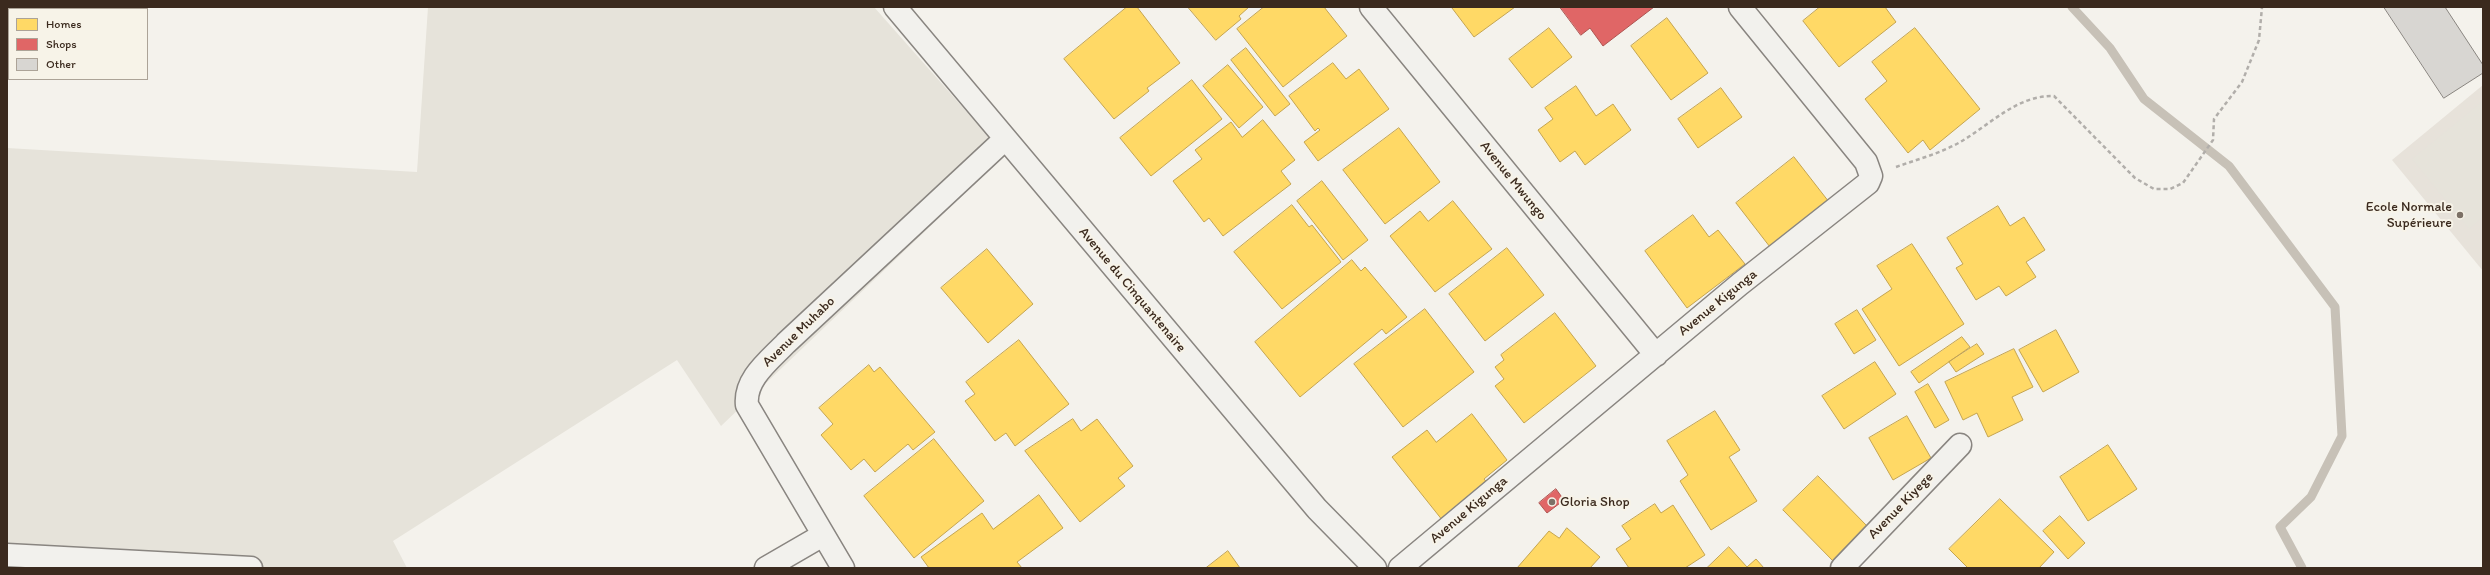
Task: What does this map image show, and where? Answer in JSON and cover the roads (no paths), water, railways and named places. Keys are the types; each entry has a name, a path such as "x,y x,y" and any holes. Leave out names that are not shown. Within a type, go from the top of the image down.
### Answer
{"street":[{"name":"Avenue du Cinquantenaire","path":"895,7 1317,509 1375,568"},
{"name":"Avenue Mwungo","path":"1371,7 1656,355"},
{"name":"Avenue Kigunga","path":"1400,568 1740,284 1868,183 1871,176 1866,162 1740,7"},
{"name":"Avenue Muhabo","path":"843,568 746,405 748,389 762,367 1005,138"},
{"name":"Avenue Kiyege","path":"1842,568 1960,445"},
{"path":"766,568 822,535"},
{"path":"7,555 251,568"}],"waterway":[{"path":"2072,7 2110,48 2144,99 2229,166 2335,307 2342,436 2311,497 2280,527 2302,568"}],"place":[{"name":"Ecole Normale Supérieure","path":"2460,215"},
{"name":"Gloria Shop","path":"1552,502"}]}
